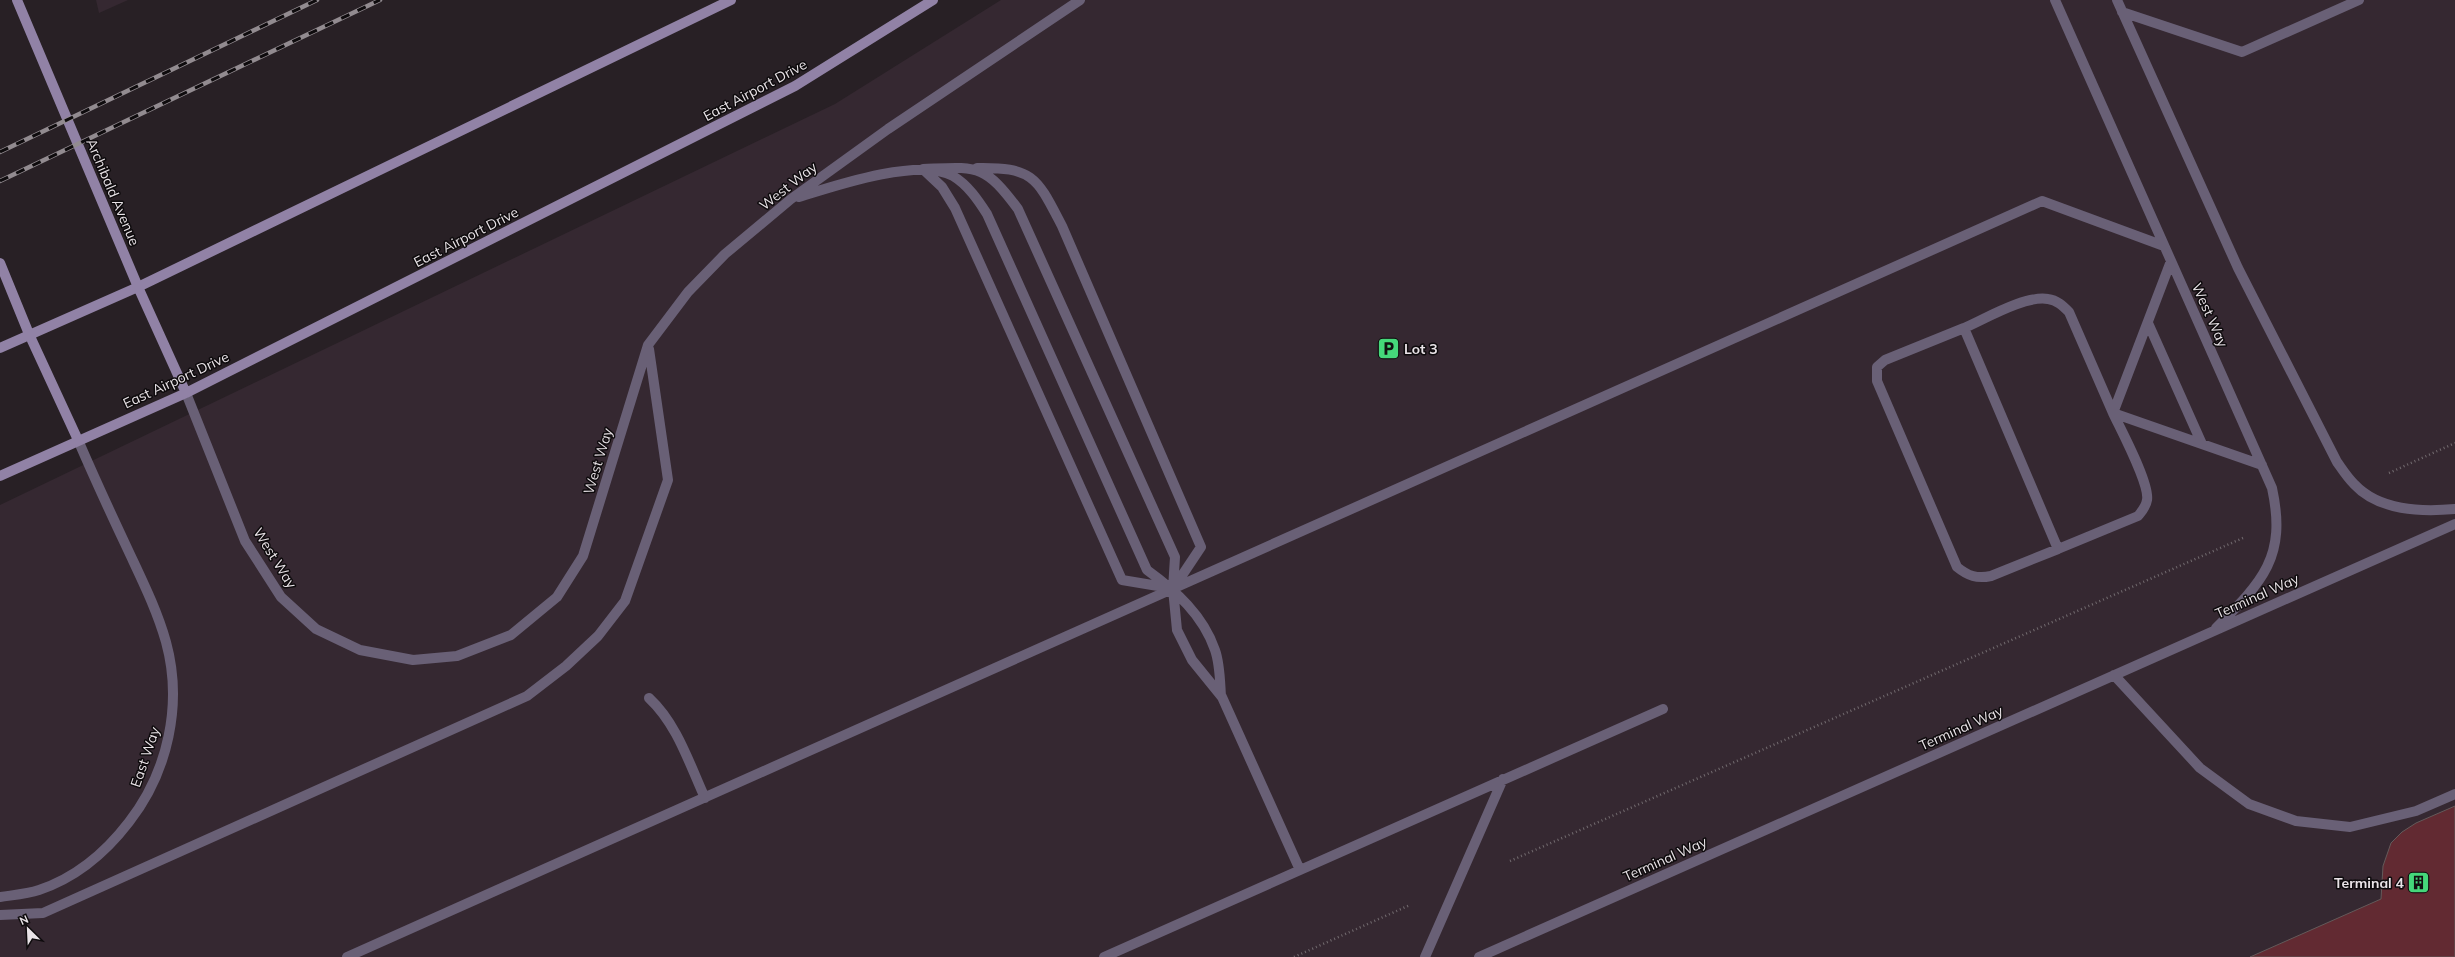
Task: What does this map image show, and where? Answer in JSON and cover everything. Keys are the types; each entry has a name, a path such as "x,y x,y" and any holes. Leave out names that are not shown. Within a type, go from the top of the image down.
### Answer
{"main road":[{"name":"Archibald Avenue","path":"17,0 138,287 186,393"},
{"path":"0,348 138,287 731,0"},
{"name":"East Airport Drive","path":"0,476 186,393 795,86 933,0"},
{"path":"0,263 29,334 78,440"}],"lane":[{"name":"West Way","path":"186,393 245,541 281,597 316,629 360,650 413,660 450,656 510,635 557,597 583,556 648,345 688,292 715,265 791,199 888,129 1080,0"},
{"name":"West Way","path":"2055,0 2272,488 2277,509 2277,538 2270,562 2246,598 2212,632"},
{"path":"2117,0 2238,268 2337,462 2355,485 2382,503 2405,509 2455,509"},
{"path":"2122,12 2242,52 2359,0"},
{"path":"966,168 986,173 1002,188 1018,209 1175,557 1174,589 1178,630 1192,660 1222,697 1300,870"},
{"path":"791,199 869,176 923,169 1002,168 1025,173 1043,190 1062,226 1201,547 1174,589"},
{"path":"923,169 952,175 971,191 987,214 1147,570 1174,589 1201,620 1216,651 1222,697"},
{"path":"923,169 942,186 955,208 1122,580 1174,589"},
{"path":"347,957 2042,202 2164,246"},
{"path":"2114,413 2171,261"},
{"path":"2048,299 2060,304 2069,312 2114,413 2145,484 2148,499 2144,509 2138,516 1991,576 1980,578 1965,574 1957,567 1877,382 1877,366 1885,360 2029,300 2048,299"},
{"path":"2148,323 2202,444"},
{"path":"1964,328 2058,549"},
{"path":"0,915 43,913 527,696 566,666 598,636 625,601 668,480 648,345"},
{"path":"2114,413 2262,465"},
{"name":"East Way","path":"0,897 37,891 57,883 93,861 120,834 138,810 154,783 167,744 172,718 172,682 166,643 152,602 78,440"},
{"name":"Terminal Way","path":"1479,957 2455,524"},
{"path":"2114,676 2200,768 2249,804 2296,821 2350,827 2416,811 2455,794"},
{"path":"649,698 663,712 677,735 704,798"},
{"path":"1104,957 1663,709"},
{"path":"1425,957 1503,779"}],"path":[{"path":"2389,473 2455,443"},
{"path":"1510,861 2243,538"},
{"path":"1294,957 1410,905"}],"shaded area":[{"path":"96,0 128,0 99,13"},
{"path":"1001,0 2455,0 2455,957 0,957 0,505 835,104"}],"building":[{"name":"Terminal 4","path":"2455,806 2455,957 2250,957 2381,899 2383,866 2391,843 2402,832 2416,823"}],"railway":[{"path":"0,152 317,0"},
{"path":"0,181 380,0"}],"place":[{"name":"Lot 3","path":"1389,349"},
{"name":"Terminal 4","path":"2419,883"}]}
